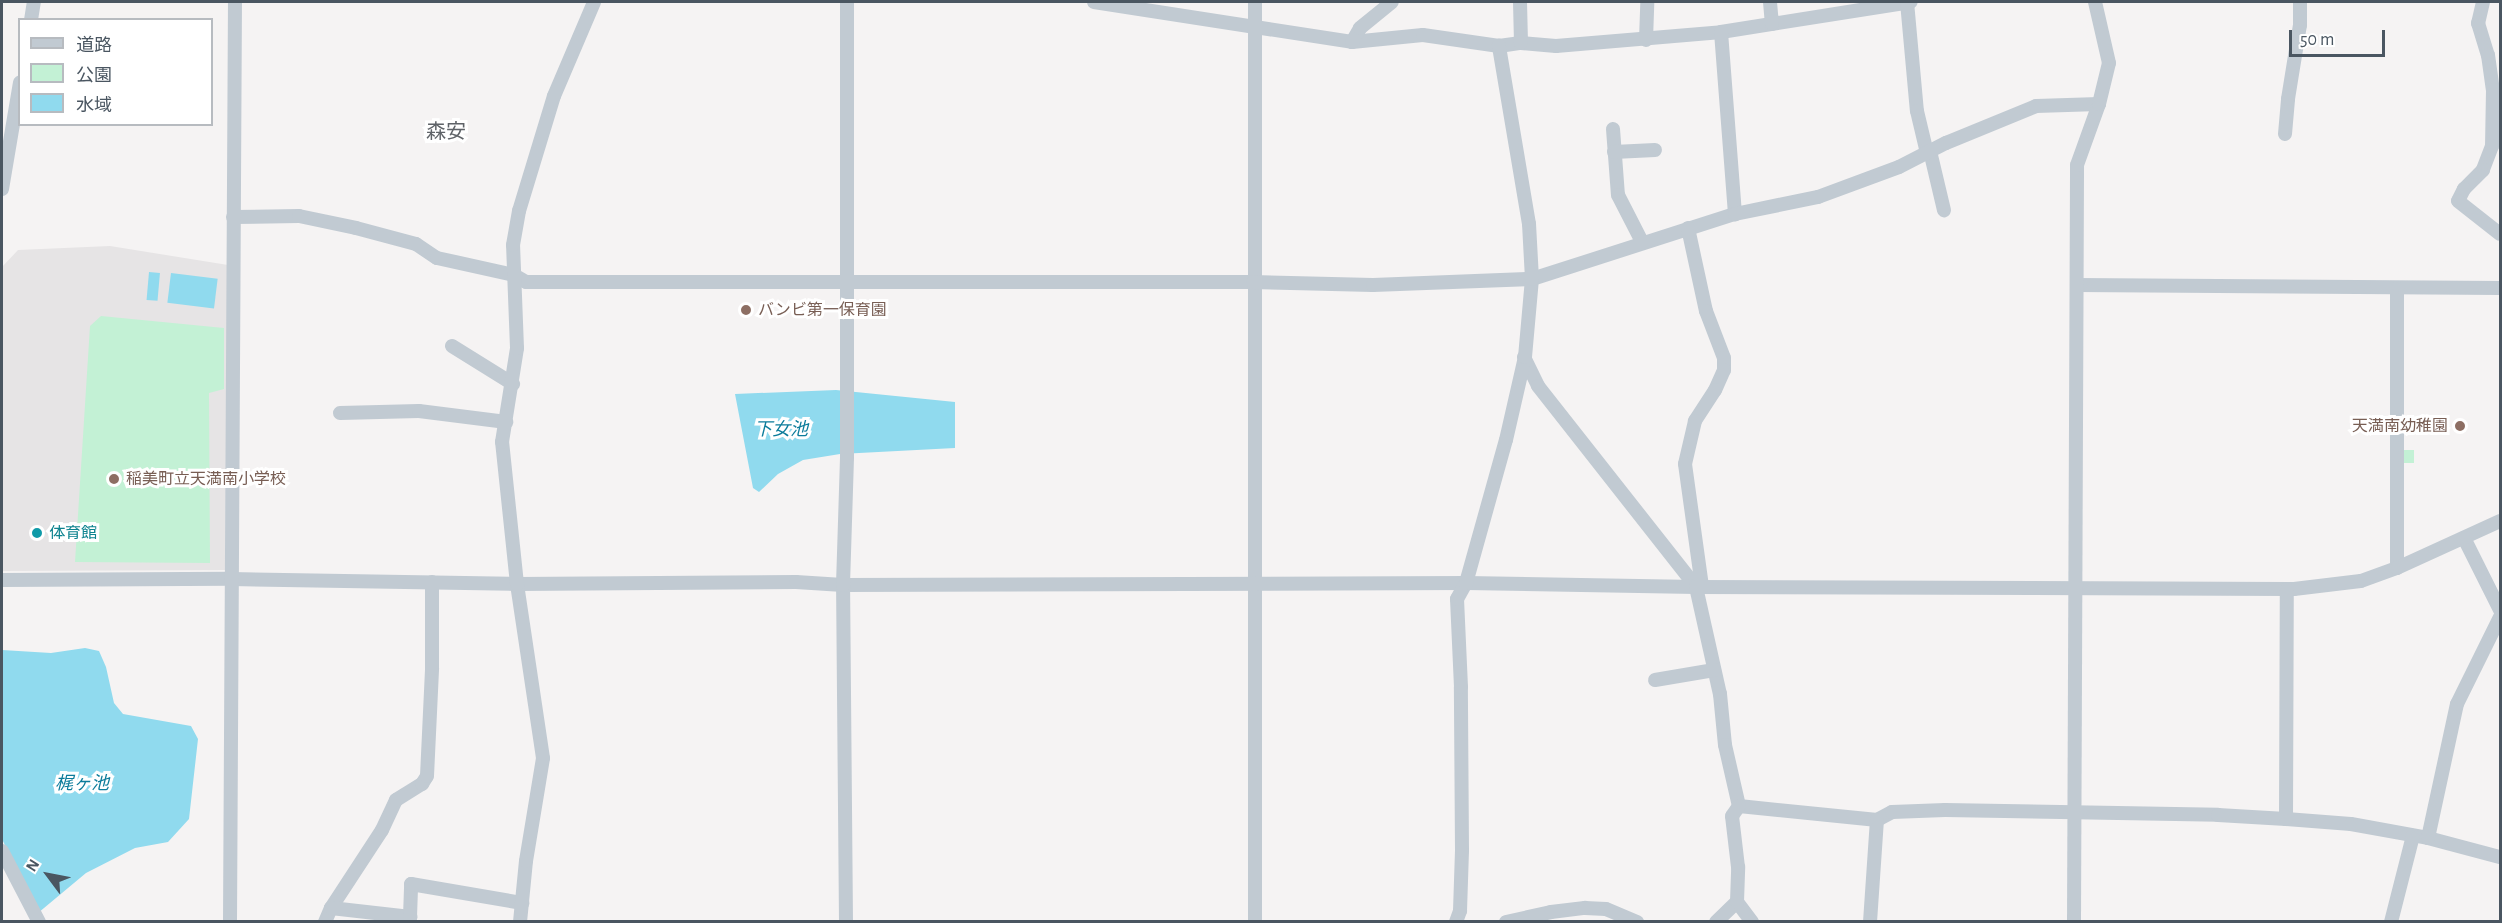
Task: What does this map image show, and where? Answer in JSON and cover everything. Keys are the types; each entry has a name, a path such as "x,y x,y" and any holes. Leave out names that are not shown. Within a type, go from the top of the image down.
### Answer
{"street":[{"path":"31,18 34,2"},
{"path":"230,921 235,2"},
{"path":"520,921 543,758 517,584 502,442 517,348 513,245 519,211 554,96 594,2"},
{"path":"846,921 843,585 847,457 845,283 847,2"},
{"path":"1094,2 1352,42 1423,35 1499,46 1521,43 1556,46 1721,32 1908,2 1916,101 1944,210"},
{"path":"1255,2 1253,282 1255,921"},
{"path":"1352,42 1359,28 1392,2"},
{"path":"1520,2 1521,43"},
{"path":"1646,40 1647,2"},
{"path":"1770,2 1772,24"},
{"path":"2074,921 2078,165 2109,63 2095,2"},
{"path":"2286,135 2288,99 2297,51 2300,2"},
{"path":"2483,2 2478,23 2488,55 2493,90 2492,146 2483,170 2464,189 2458,201 2500,234"},
{"path":"1721,32 1735,214"},
{"path":"1456,921 1460,911 1462,850 1461,687 1457,599 1466,583 1506,441 1524,357 1532,279 1529,224 1499,46"},
{"path":"2,189 3,164 18,93"},
{"path":"233,217 311,219 416,244 437,258 514,275 526,282 1253,282 1372,285 1532,279 1735,214 1818,196 1899,167 1928,152 2036,106 2098,104"},
{"path":"1613,129 1618,195 1642,242"},
{"path":"1614,152 1655,150"},
{"path":"1688,228 1706,311 1724,358 1724,370 1715,390 1695,421 1684,464 1699,587 1725,745 1739,806 1732,816 1738,867 1737,902 1752,921"},
{"path":"2077,285 2500,288"},
{"path":"2397,289 2397,568"},
{"path":"452,346 513,384"},
{"path":"1524,357 1538,386 1699,587"},
{"path":"340,412 419,411 506,422"},
{"path":"2,580 231,579 517,584 796,582 843,585 1466,583 1699,587 2287,589 2361,581 2397,568 2500,521"},
{"path":"2464,538 2500,610"},
{"path":"325,921 331,908 382,830 396,800 422,783 427,777 432,668 432,582"},
{"path":"2286,819 2287,589"},
{"path":"2428,838 2457,704 2500,617"},
{"path":"1655,680 1714,670"},
{"path":"1739,806 1877,820 1892,812 1945,810 2286,819 2351,824 2428,838 2500,857"},
{"path":"1870,921 1877,820"},
{"path":"2391,921 2414,836"},
{"path":"2,851 39,921"},
{"path":"331,908 410,919 411,884 522,903"},
{"path":"1716,921 1737,902"},
{"path":"1506,921 1585,908 1605,909 1636,921"}],"shaded area":[{"name":"稲美町立天満南小学校","path":"110,246 228,265 225,570 2,571 2,267 18,250"}],"green space":[{"path":"101,316 224,328 224,389 209,393 210,563 75,562 90,326"},
{"path":"2400,450 2414,450 2414,463 2400,463"}],"water":[{"path":"149,272 160,273 158,301 147,300"},
{"path":"171,273 218,279 214,309 167,303"},
{"name":"下女池","path":"836,390 955,402 955,448 840,454 803,460 778,474 759,492 753,488 735,394"},
{"name":"梶ヶ池","path":"85,648 99,651 106,667 114,703 123,714 191,726 198,739 189,819 168,842 135,848 86,873 38,913 2,839 2,650 51,653"}],"place":[{"name":"バンビ第一保育園","path":"746,310"},
{"name":"天満南幼稚園","path":"2460,426"},
{"name":"稲美町立天満南小学校","path":"114,479"},
{"name":"体育館","path":"37,533"}],"district":[{"name":"森安","path":"446,132"}]}
